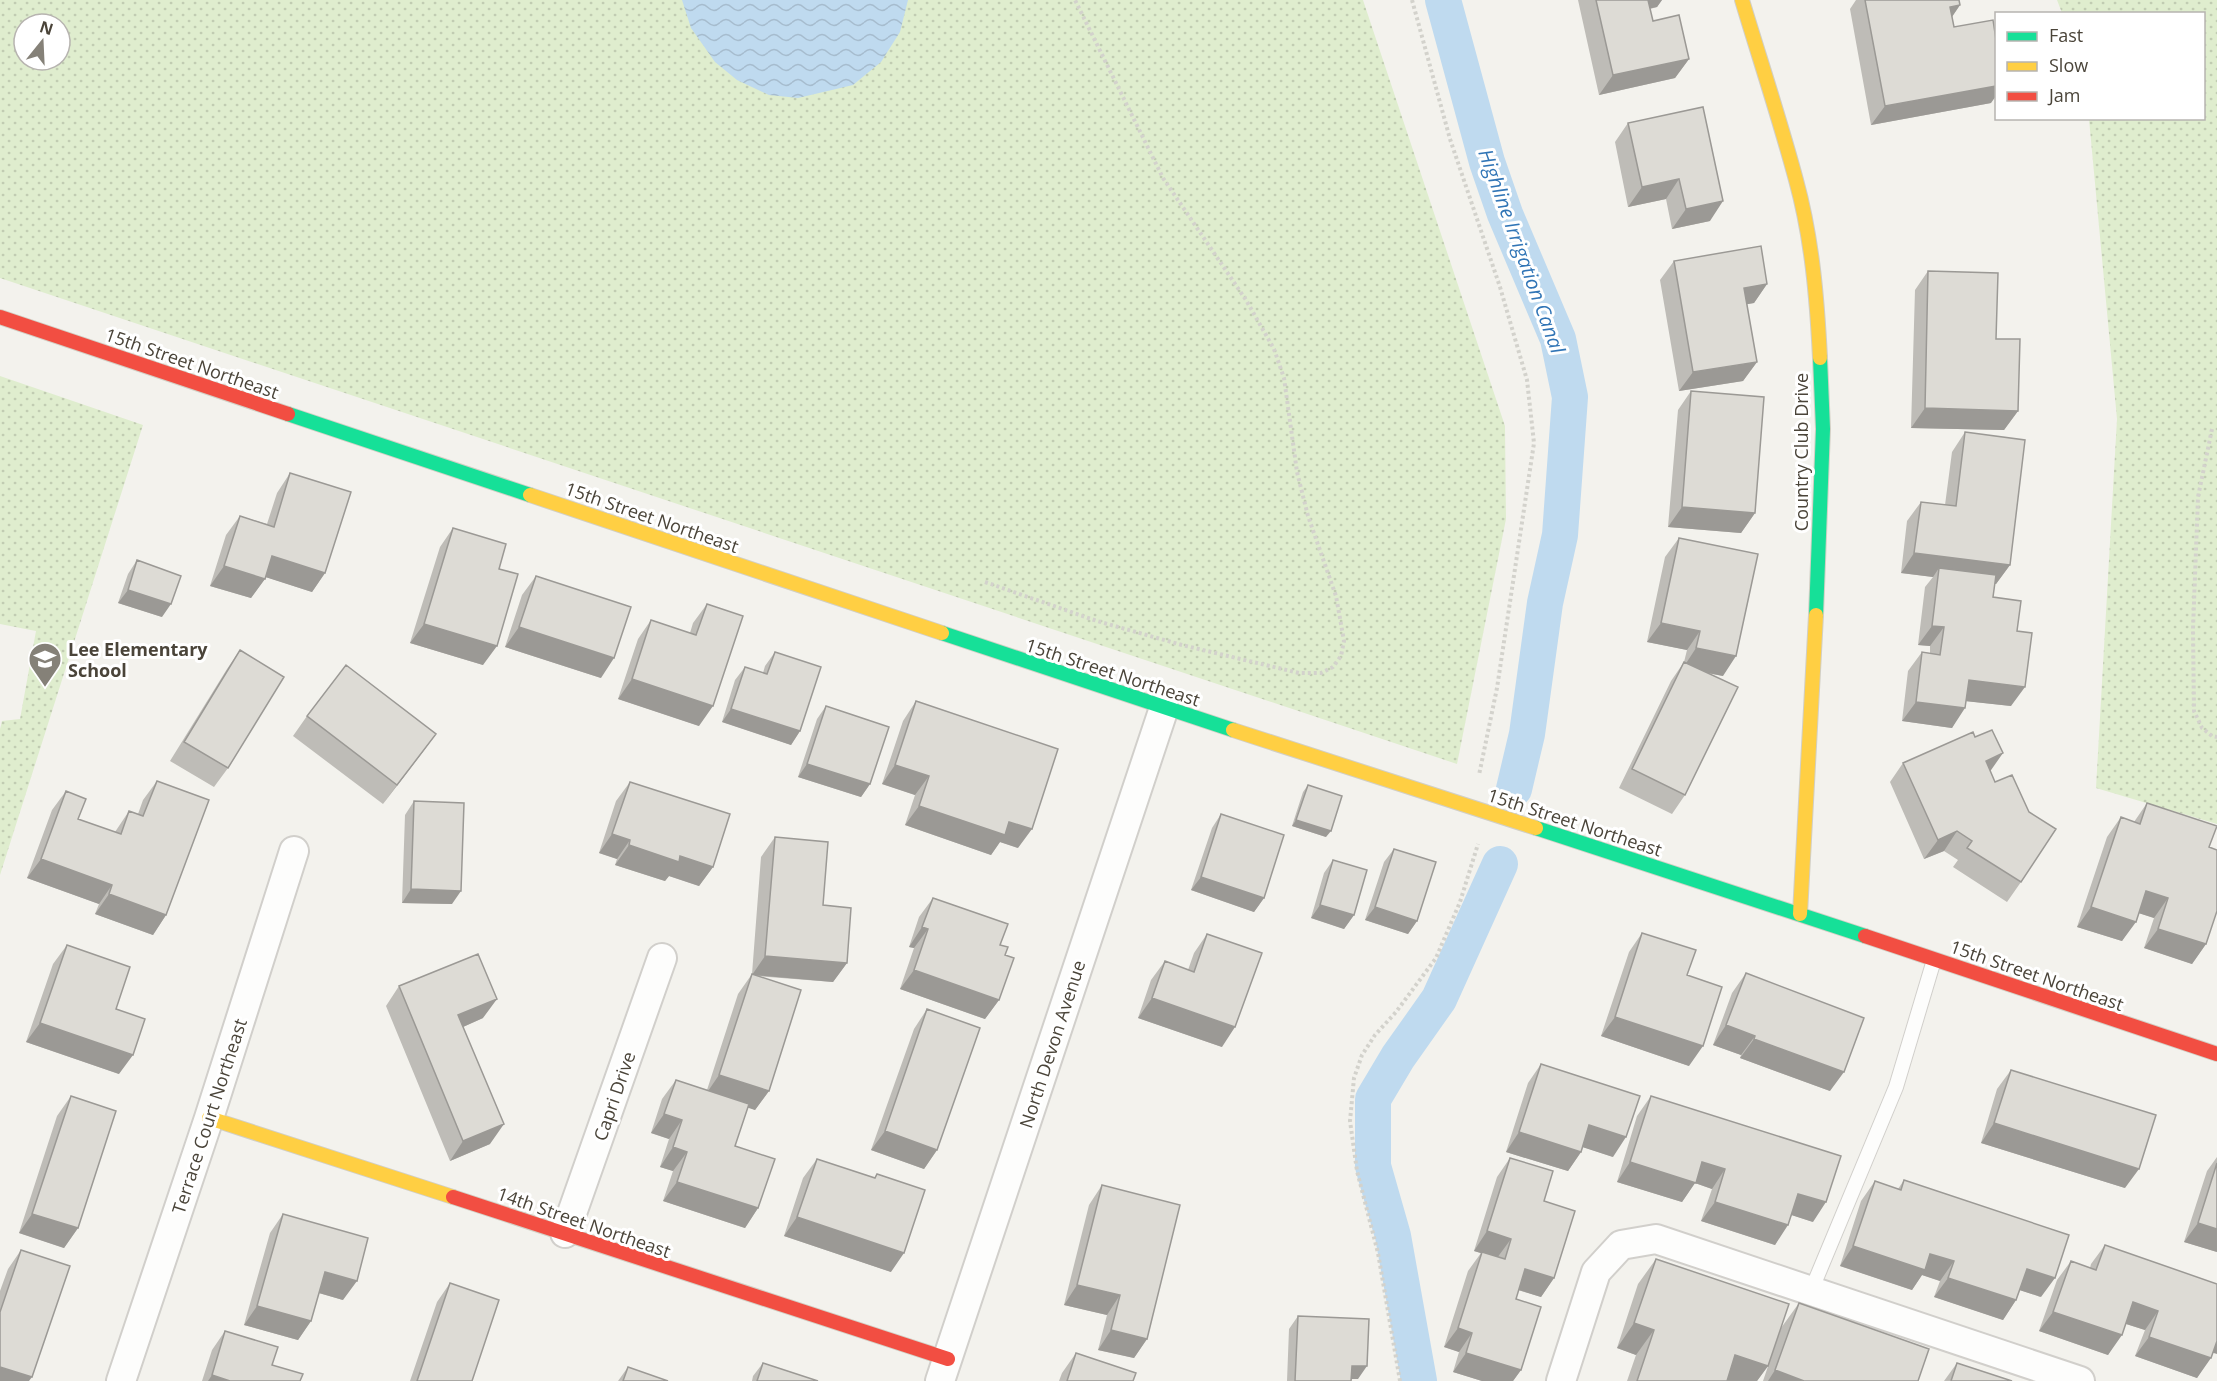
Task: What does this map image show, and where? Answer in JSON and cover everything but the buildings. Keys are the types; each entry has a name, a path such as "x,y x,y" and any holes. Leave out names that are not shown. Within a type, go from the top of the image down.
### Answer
{"street":[{"name":"Country Club Drive","path":"1742,0 1797,182 1809,244 1816,305 1823,440 1816,625 1800,914"},
{"name":"15th Street Northeast","path":"0,318 1164,708 1800,914 2217,1054"},
{"name":"North Devon Avenue","path":"944,1370 1164,708"},
{"name":"Terrace Court Northeast","path":"121,1381 209,1118 294,851"},
{"name":"Capri Drive","path":"565,1233 662,958"},
{"name":"14th Street Northeast","path":"209,1118 565,1233 731,1290 944,1370"},
{"path":"1561,1381 1596,1272 1621,1245 1656,1239 2080,1381"}],"lane":[{"path":"1811,1291 1896,1087 1934,960"}],"path":[{"path":"985,582 1097,621 1182,645 1299,673 1321,672 1333,667 1341,656 1344,641 1336,596 1308,516 1297,472 1284,378 1274,349 1246,300 1163,178 1075,0"},
{"path":"1400,1381 1378,1252 1357,1171 1350,1121 1354,1078 1362,1055 1375,1035 1396,1012 1436,958 1460,902 1478,844 1472,808 1497,688 1534,443 1527,380 1500,287 1450,139 1412,0"},
{"path":"2212,429 2198,497 2193,629 2194,711 2202,728 2217,737"}],"green space":[{"path":"0,0 1363,0 1505,426 1506,519 1457,764 0,278"},
{"path":"2057,0 2217,0 2217,824 2096,788 2117,419 2089,120 2205,120 2205,12 2062,12"},
{"name":"Lee Elementary School","path":"0,376 143,425 0,875 0,729 2,721 20,719 36,631 0,624"}],"water":[{"path":"682,0 908,0 900,32 881,62 853,85 798,98 769,95 737,80 715,62 691,28"}],"waterway":[{"name":"Highline Irrigation Canal","path":"1443,0 1487,162 1505,214 1558,339 1570,397 1560,535 1545,603 1527,734 1514,789"},
{"name":"Highline Irrigation Canal","path":"1419,1381 1393,1236 1373,1166 1373,1099 1398,1057 1439,999 1500,864"}],"traffic: fast":[{"path":"1816,615 1823,429 1820,358"},
{"path":"288,414 530,495"},
{"path":"942,633 1233,730"},
{"path":"1536,828 1865,936"}],"traffic: slow":[{"path":"1742,0 1802,202 1813,268 1820,358"},
{"path":"530,495 942,633"},
{"path":"1800,914 1816,615"},
{"path":"1233,730 1536,828"},
{"path":"209,1118 453,1197"}],"traffic: jam":[{"path":"0,317 288,414"},
{"path":"1865,936 2217,1054"},
{"path":"453,1197 948,1359"}],"place":[{"name":"Lee Elementary School","path":"45,688"}]}
